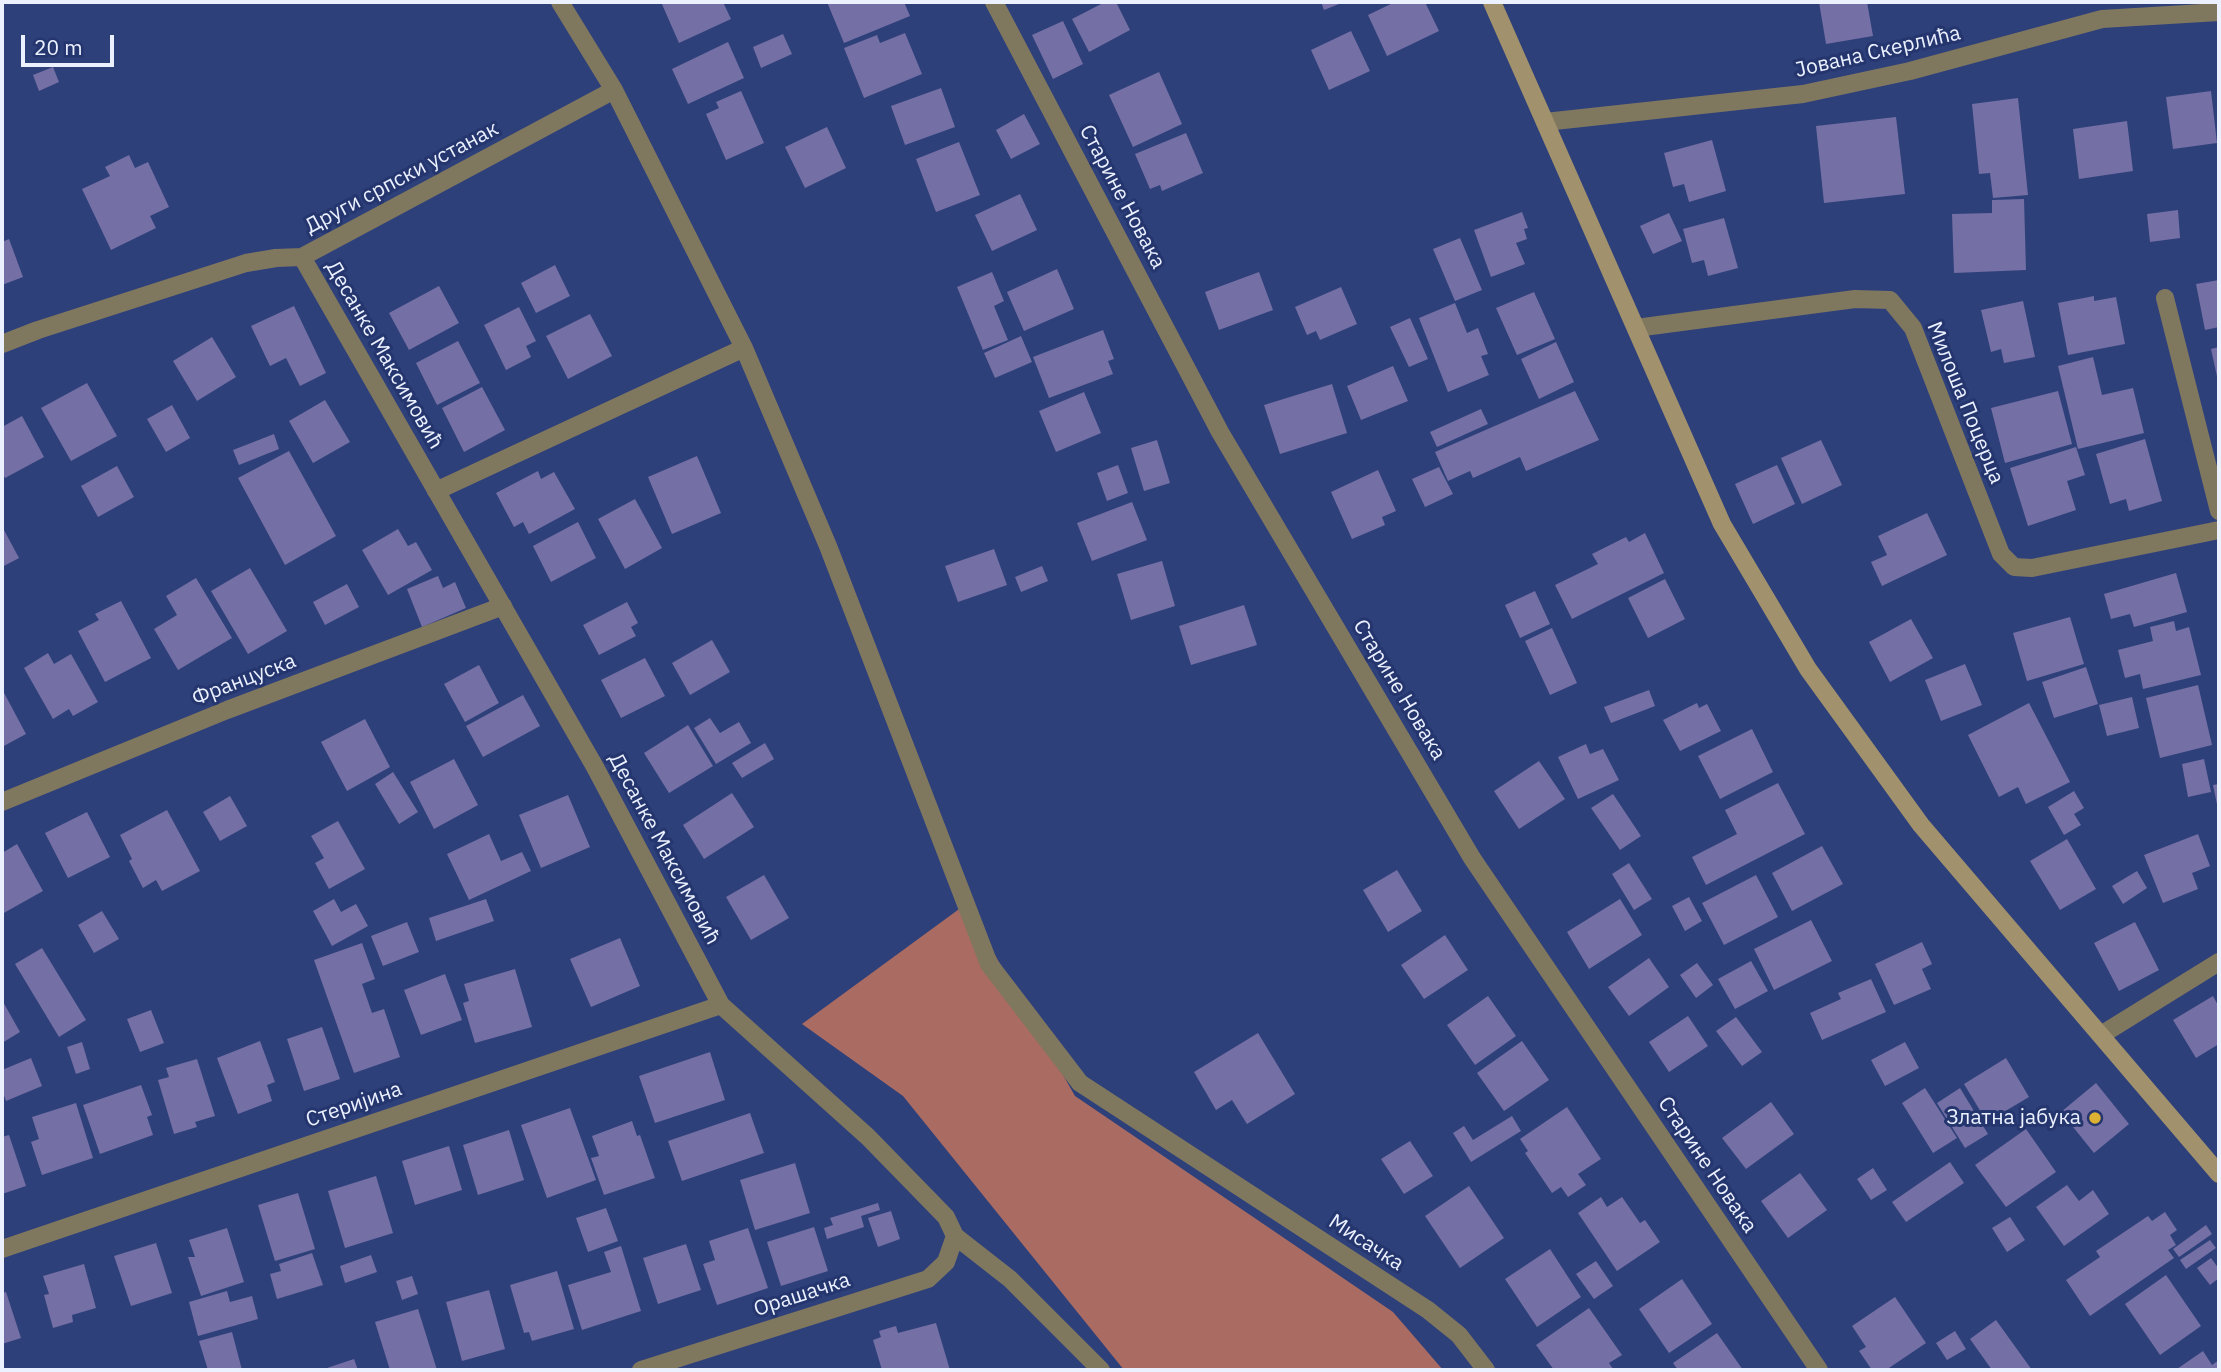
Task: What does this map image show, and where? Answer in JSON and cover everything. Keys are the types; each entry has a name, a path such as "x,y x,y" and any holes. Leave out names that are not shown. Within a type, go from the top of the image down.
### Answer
{"main road":[{"path":"1492,2 1722,524 1808,669 1920,825 2219,1174"}],"street":[{"name":"Мисачка","path":"560,2 614,90 744,348 828,546 989,964 1080,1083 1428,1310 1460,1335 1486,1370"},
{"name":"Старине Новака","path":"994,2 1220,432 1472,858 1819,1370"},
{"path":"2102,19 2130,2"},
{"name":"Јована Скерлића","path":"1545,122 1802,94 1910,71 2102,19 2219,12"},
{"name":"Други српски устанак","path":"2,344 246,263 302,257 614,90"},
{"name":"Десанке Максимовић","path":"302,257 595,767 721,1005 868,1137 946,1217 955,1236 1010,1279 1101,1370"},
{"path":"2165,298 2219,511"},
{"name":"Милоша Поцерца","path":"1636,328 1855,299 1891,300 1913,328 2001,554 2014,567 2032,568 2219,530"},
{"path":"436,491 744,348"},
{"name":"Француска","path":"2,802 227,710 503,606"},
{"path":"2101,1035 2219,962"},
{"name":"Стеријина","path":"2,1249 721,1005"},
{"name":"Орашачка","path":"641,1370 928,1279 946,1262 955,1236"}],"shaded area":[{"path":"966,904 1075,1096 1393,1312 1443,1370 1124,1370 903,1096 802,1024"}],"building":[{"path":"661,2 723,2 731,19 679,43"},
{"path":"827,2 904,2 910,16 844,43"},
{"path":"1105,2 1116,2 1130,30 1089,52 1072,19"},
{"path":"1321,2 1344,2 1324,10"},
{"path":"1395,2 1425,2 1439,31 1387,56 1368,15"},
{"path":"1819,2 1867,2 1873,36 1826,44"},
{"path":"1063,21 1083,64 1053,79 1032,35"},
{"path":"1351,31 1370,71 1329,90 1311,50"},
{"path":"905,33 922,74 864,98 844,48 877,35 880,43"},
{"path":"783,34 792,54 761,68 753,47"},
{"path":"728,42 744,78 688,104 672,69"},
{"path":"53,67 59,82 39,91 33,75"},
{"path":"1159,72 1182,124 1133,147 1109,95"},
{"path":"941,88 955,127 905,145 891,106"},
{"path":"741,91 764,143 726,160 706,114 719,108 716,102"},
{"path":"2211,91 2217,143 2173,149 2166,97"},
{"path":"2018,98 2028,195 1993,198 1990,173 1979,174 1972,104"},
{"path":"1024,114 1040,144 1011,159 996,130"},
{"path":"1896,117 1905,194 1824,203 1816,126"},
{"path":"2127,121 2133,171 2079,179 2073,129"},
{"path":"827,127 846,168 805,188 785,147"},
{"path":"1186,133 1203,173 1162,191 1160,185 1150,189 1135,154"},
{"path":"1712,140 1726,191 1689,202 1684,184 1673,187 1664,153"},
{"path":"959,142 980,195 936,212 916,159"},
{"path":"129,155 135,168 148,162 169,207 150,216 156,228 111,250 82,189 110,176 105,167"},
{"path":"1020,194 1037,230 992,251 975,215"},
{"path":"2024,199 2026,270 1954,273 1952,214 1992,213 1992,200"},
{"path":"2178,210 2180,238 2150,242 2147,214"},
{"path":"1522,212 1528,228 1524,229 1527,239 1516,243 1525,264 1491,277 1474,230"},
{"path":"1669,213 1682,241 1653,254 1640,226"},
{"path":"1724,218 1738,268 1708,276 1704,260 1692,263 1683,229"},
{"path":"1460,238 1482,290 1455,301 1433,249"},
{"path":"9,239 23,277 2,285 2,242"},
{"path":"555,265 570,296 536,313 521,283"},
{"path":"1057,269 1074,309 1024,331 1007,292"},
{"path":"992,272 1004,301 994,306 1008,340 983,350 957,287"},
{"path":"1259,272 1273,310 1219,330 1205,292"},
{"path":"2219,280 2219,327 2205,330 2196,284"},
{"path":"439,286 459,323 409,350 389,313"},
{"path":"1341,287 1357,324 1320,340 1316,331 1307,335 1295,307"},
{"path":"1534,292 1555,339 1517,355 1496,308"},
{"path":"2094,296 2094,301 2116,297 2125,344 2068,355 2058,303"},
{"path":"2023,301 2035,357 2004,363 2001,349 1991,352 1981,310"},
{"path":"1455,303 1467,333 1478,328 1488,354 1481,356 1489,375 1448,392 1419,318"},
{"path":"294,306 326,373 300,386 286,358 270,366 251,326"},
{"path":"519,307 536,341 526,346 531,357 506,370 484,325"},
{"path":"590,314 612,356 568,379 546,336"},
{"path":"1410,318 1428,359 1409,367 1390,327"},
{"path":"1103,330 1114,359 1108,361 1113,374 1049,398 1033,357"},
{"path":"1021,336 1032,362 995,378 984,353"},
{"path":"212,337 236,377 197,401 173,361"},
{"path":"458,341 480,383 437,405 416,363"},
{"path":"1556,342 1574,382 1539,399 1521,359"},
{"path":"2219,347 2219,380 2218,381 2211,349"},
{"path":"2093,357 2102,395 2133,388 2144,433 2078,449 2058,366"},
{"path":"1393,366 1408,401 1361,420 1347,386"},
{"path":"87,383 117,436 71,461 41,408"},
{"path":"1332,384 1347,433 1280,454 1264,405"},
{"path":"482,387 505,430 464,452 442,408"},
{"path":"1575,391 1599,440 1526,471 1520,457 1473,478 1470,471 1448,481 1435,452"},
{"path":"2058,391 2072,444 2005,463 1991,408"},
{"path":"1084,392 1101,433 1056,452 1039,411"},
{"path":"325,400 350,442 313,463 289,421"},
{"path":"172,405 190,438 166,452 147,419"},
{"path":"1481,409 1488,424 1437,447 1430,432"},
{"path":"22,416 44,457 5,478 2,473 2,427"},
{"path":"274,434 279,449 239,465 233,450"},
{"path":"2145,439 2162,501 2129,511 2126,499 2110,504 2096,454"},
{"path":"1157,440 1170,483 1144,491 1131,448"},
{"path":"1821,440 1842,485 1802,504 1781,458"},
{"path":"2076,447 2085,475 2067,481 2076,510 2028,526 2010,468"},
{"path":"289,451 336,536 285,565 238,478"},
{"path":"697,456 721,513 672,534 648,477"},
{"path":"1118,465 1128,493 1107,501 1097,473"},
{"path":"1777,465 1795,504 1753,524 1735,484"},
{"path":"117,466 134,497 98,517 81,486"},
{"path":"1439,467 1453,494 1425,507 1412,479"},
{"path":"1378,470 1396,511 1382,517 1385,525 1352,539 1331,492"},
{"path":"538,471 541,479 554,472 575,509 529,534 523,522 514,527 496,493"},
{"path":"635,499 662,548 625,569 598,519"},
{"path":"1132,502 1147,540 1092,561 1077,523"},
{"path":"1927,513 1947,555 1882,586 1871,562 1887,555 1878,536"},
{"path":"578,522 596,558 551,582 533,546"},
{"path":"398,529 408,546 416,542 432,570 388,595 362,550"},
{"path":"4,530 19,558 2,567 2,531"},
{"path":"1645,533 1664,573 1572,619 1555,585 1598,564 1592,554 1626,537 1629,542"},
{"path":"994,549 1007,585 958,602 945,566"},
{"path":"1162,561 1175,606 1131,620 1117,574"},
{"path":"1042,566 1048,581 1021,592 1015,577"},
{"path":"250,568 287,631 248,654 211,591"},
{"path":"2176,573 2187,612 2134,627 2130,614 2111,619 2104,594"},
{"path":"438,576 443,588 455,582 466,608 422,627 407,589"},
{"path":"196,578 232,638 178,670 154,629 177,615 166,596"},
{"path":"1665,579 1685,619 1648,638 1628,598"},
{"path":"347,584 359,607 325,625 313,602"},
{"path":"1535,591 1550,624 1520,638 1505,605"},
{"path":"121,601 151,658 105,682 78,631 99,620 95,614"},
{"path":"627,602 638,623 631,627 636,636 599,655 583,625"},
{"path":"1244,605 1257,645 1191,665 1179,626"},
{"path":"2070,617 2084,664 2027,681 2013,633"},
{"path":"1911,619 1933,658 1890,682 1869,642"},
{"path":"2174,621 2176,631 2189,627 2201,675 2143,689 2140,674 2125,678 2118,650 2153,641 2150,627"},
{"path":"1552,628 1577,683 1550,695 1525,641"},
{"path":"712,640 730,672 690,695 672,663"},
{"path":"48,653 54,664 71,654 98,702 73,716 69,709 53,719 24,668"},
{"path":"645,658 665,696 621,718 601,680"},
{"path":"1965,664 1982,705 1941,721 1925,680"},
{"path":"479,665 499,703 465,722 444,684"},
{"path":"2086,667 2098,704 2054,718 2042,682"},
{"path":"2198,685 2212,745 2160,758 2146,698"},
{"path":"2,689 26,734 2,747"},
{"path":"1649,690 1655,706 1611,723 1604,707"},
{"path":"523,695 540,726 483,757 466,726"},
{"path":"2132,697 2139,728 2107,736 2099,705"},
{"path":"1697,703 1699,708 1707,704 1721,731 1680,751 1663,720"},
{"path":"2029,703 2070,782 2026,804 2018,787 1999,797 1968,735"},
{"path":"710,718 720,733 739,722 751,743 716,764 694,728"},
{"path":"365,719 390,767 347,791 321,742"},
{"path":"688,725 713,766 669,793 644,753"},
{"path":"1752,729 1773,772 1720,799 1698,756"},
{"path":"765,743 774,759 742,778 732,763"},
{"path":"1586,744 1590,754 1603,749 1619,780 1578,799 1558,757"},
{"path":"454,759 478,805 434,829 410,782"},
{"path":"2204,759 2211,792 2188,797 2182,764"},
{"path":"1539,761 1565,799 1519,829 1494,791"},
{"path":"393,772 418,812 399,824 375,784"},
{"path":"1778,783 1805,834 1706,885 1692,857 1737,834 1725,810"},
{"path":"2219,784 2219,808 2218,809 2213,785"},
{"path":"2074,791 2084,808 2074,814 2081,825 2064,835 2048,807"},
{"path":"732,793 754,827 704,859 683,825"},
{"path":"1613,794 1641,836 1620,850 1591,808"},
{"path":"568,795 590,847 541,868 519,815"},
{"path":"230,796 247,826 220,841 203,812"},
{"path":"167,810 200,871 162,891 156,880 143,888 120,835"},
{"path":"87,812 110,857 68,878 45,833"},
{"path":"338,821 365,869 329,889 315,863 324,858 311,836"},
{"path":"489,834 501,861 522,852 531,871 469,900 447,854"},
{"path":"2198,834 2210,866 2192,873 2198,889 2163,903 2144,855"},
{"path":"2067,839 2096,889 2060,910 2030,861"},
{"path":"17,844 43,891 2,914 2,853"},
{"path":"1822,846 1843,884 1792,911 1772,873"},
{"path":"1629,863 1652,899 1634,910 1612,874"},
{"path":"1397,870 1422,911 1388,932 1363,890"},
{"path":"2137,871 2147,888 2123,904 2112,886"},
{"path":"764,875 789,918 751,940 726,897"},
{"path":"1756,875 1778,917 1724,945 1702,903"},
{"path":"1689,897 1702,921 1685,931 1672,906"},
{"path":"334,899 341,912 356,904 368,926 332,946 313,911"},
{"path":"486,899 494,921 436,941 429,918"},
{"path":"1620,899 1642,935 1589,969 1567,932"},
{"path":"102,911 119,939 94,953 78,925"},
{"path":"1811,920 1832,961 1774,990 1754,949"},
{"path":"407,922 419,952 383,966 371,936"},
{"path":"2135,922 2159,970 2119,991 2094,943"},
{"path":"1445,935 1468,970 1424,999 1401,965"},
{"path":"620,938 640,986 591,1007 570,959"},
{"path":"1922,942 1932,964 1922,969 1931,989 1894,1005 1875,964"},
{"path":"362,943 375,979 362,984 372,1013 384,1009 400,1057 354,1073 314,960"},
{"path":"42,948 86,1020 59,1037 15,964"},
{"path":"1649,958 1669,987 1629,1016 1608,987"},
{"path":"1751,961 1768,991 1735,1009 1718,979"},
{"path":"1697,963 1713,985 1696,998 1680,975"},
{"path":"515,969 532,1027 475,1043 463,1003 469,1001 464,984"},
{"path":"445,974 462,1020 421,1035 404,990"},
{"path":"1871,979 1886,1012 1822,1040 1810,1013 1841,999 1838,993"},
{"path":"1488,996 1516,1036 1475,1065 1447,1025"},
{"path":"2213,996 2219,1007 2219,1044 2196,1058 2173,1020"},
{"path":"2,1000 20,1032 2,1043"},
{"path":"151,1010 164,1043 140,1052 127,1019"},
{"path":"1688,1016 1708,1046 1669,1072 1649,1042"},
{"path":"1736,1017 1762,1052 1742,1066 1716,1031"},
{"path":"322,1027 340,1079 304,1091 287,1039"},
{"path":"1258,1033 1295,1094 1247,1124 1232,1100 1216,1110 1194,1072"},
{"path":"260,1041 275,1082 267,1085 272,1101 238,1114 217,1058"},
{"path":"1522,1041 1549,1080 1504,1111 1477,1073"},
{"path":"82,1042 90,1069 76,1074 67,1047"},
{"path":"1905,1042 1919,1068 1885,1086 1871,1060"},
{"path":"710,1052 725,1100 655,1123 639,1076"},
{"path":"31,1058 42,1086 6,1101 2,1090 2,1070"},
{"path":"2006,1058 2029,1097 1987,1122 1964,1084"},
{"path":"197,1059 215,1116 195,1122 197,1127 174,1134 158,1080 169,1077 166,1068"},
{"name":"Златна јабука","path":"2096,1083 2129,1124 2094,1153 2061,1112"},
{"path":"141,1085 152,1115 147,1117 153,1135 100,1154 83,1105"},
{"path":"1925,1088 1957,1138 1933,1153 1902,1103"},
{"path":"1960,1088 1988,1134 1965,1148 1937,1103"},
{"path":"1771,1102 1794,1134 1746,1169 1722,1138"},
{"path":"76,1103 93,1158 42,1175 31,1142 39,1139 32,1117"},
{"path":"1567,1107 1601,1159 1578,1174 1586,1185 1568,1197 1561,1187 1552,1193 1525,1153 1528,1151 1520,1139"},
{"path":"570,1108 596,1180 547,1198 521,1125"},
{"path":"750,1113 764,1153 682,1181 668,1141"},
{"path":"1512,1116 1521,1131 1471,1162 1453,1133 1464,1126 1473,1140"},
{"path":"632,1121 637,1136 640,1135 655,1178 604,1195 591,1158 599,1156 592,1136"},
{"path":"2026,1129 2056,1172 2006,1207 1975,1165"},
{"path":"509,1130 524,1180 478,1195 463,1145"},
{"path":"9,1135 26,1186 2,1194 2,1137"},
{"path":"1410,1141 1433,1176 1404,1194 1381,1159"},
{"path":"449,1146 462,1190 415,1205 402,1161"},
{"path":"1950,1162 1964,1183 1906,1222 1892,1202"},
{"path":"795,1163 810,1213 755,1230 740,1180"},
{"path":"1873,1168 1887,1190 1871,1200 1857,1179"},
{"path":"1800,1173 1827,1210 1788,1238 1761,1201"},
{"path":"376,1176 393,1233 345,1248 328,1191"},
{"path":"2067,1185 2079,1201 2093,1190 2109,1214 2064,1246 2036,1207"},
{"path":"1469,1186 1504,1238 1460,1268 1425,1216"},
{"path":"298,1193 315,1249 275,1261 258,1205"},
{"path":"1601,1197 1607,1207 1622,1197 1640,1223 1645,1220 1660,1242 1617,1271 1578,1213"},
{"path":"878,1203 880,1210 861,1216 864,1227 827,1239 824,1228 833,1225 830,1218"},
{"path":"606,1208 618,1241 588,1252 576,1218"},
{"path":"891,1211 900,1239 878,1247 868,1218"},
{"path":"2165,1212 2177,1230 2170,1235 2176,1245 2168,1250 2174,1258 2090,1316 2066,1280 2100,1257 2096,1251 2148,1216 2152,1221"},
{"path":"2010,1217 2025,1240 2007,1252 1992,1228"},
{"path":"2206,1225 2212,1234 2179,1257 2173,1249"},
{"path":"814,1227 828,1271 781,1286 767,1242"},
{"path":"227,1228 244,1282 201,1296 188,1257 195,1257 189,1240"},
{"path":"748,1228 768,1288 717,1305 703,1264 715,1260 709,1241"},
{"path":"2210,1240 2216,1248 2186,1269 2180,1260"},
{"path":"156,1243 172,1293 131,1306 114,1256"},
{"path":"686,1244 701,1290 658,1304 643,1258"},
{"path":"621,1246 641,1311 582,1330 568,1285 611,1272 604,1252"},
{"path":"1550,1249 1581,1297 1537,1327 1505,1279"},
{"path":"312,1253 323,1285 277,1299 270,1274 281,1271 279,1264"},
{"path":"371,1255 377,1272 345,1283 340,1266"},
{"path":"2211,1258 2219,1269 2219,1278 2210,1285 2197,1268"},
{"path":"1596,1261 1613,1286 1594,1299 1576,1274"},
{"path":"84,1264 96,1308 72,1315 73,1322 53,1328 44,1295 49,1294 43,1276"},
{"path":"557,1271 574,1329 532,1341 529,1332 524,1333 510,1285"},
{"path":"2166,1275 2201,1326 2160,1355 2125,1304"},
{"path":"412,1276 418,1294 402,1300 396,1281"},
{"path":"1682,1279 1712,1324 1669,1353 1639,1309"},
{"path":"489,1290 505,1349 462,1361 446,1302"},
{"path":"227,1291 230,1302 252,1296 258,1319 198,1336 189,1302"},
{"path":"6,1292 21,1338 2,1344 2,1293"},
{"path":"1895,1297 1926,1343 1886,1370 1872,1370 1859,1351 1866,1347 1852,1326"},
{"path":"1589,1308 1622,1355 1609,1363 1613,1369 1611,1370 1554,1370 1536,1345"},
{"path":"418,1309 437,1370 390,1370 375,1322"},
{"path":"1996,1320 2032,1370 1992,1370 1970,1339"},
{"path":"936,1323 950,1370 882,1370 873,1340 881,1337 879,1331 896,1326 898,1333"},
{"path":"1955,1331 1966,1349 1947,1360 1936,1343"},
{"path":"232,1332 242,1370 208,1370 199,1341"},
{"path":"1717,1333 1743,1370 1678,1370 1673,1363"},
{"path":"2203,1351 2212,1365 2219,1360 2219,1370 2177,1369"},
{"path":"354,1359 358,1370 321,1370"}],"place":[{"name":"Златна јабука","path":"2095,1118"}]}
